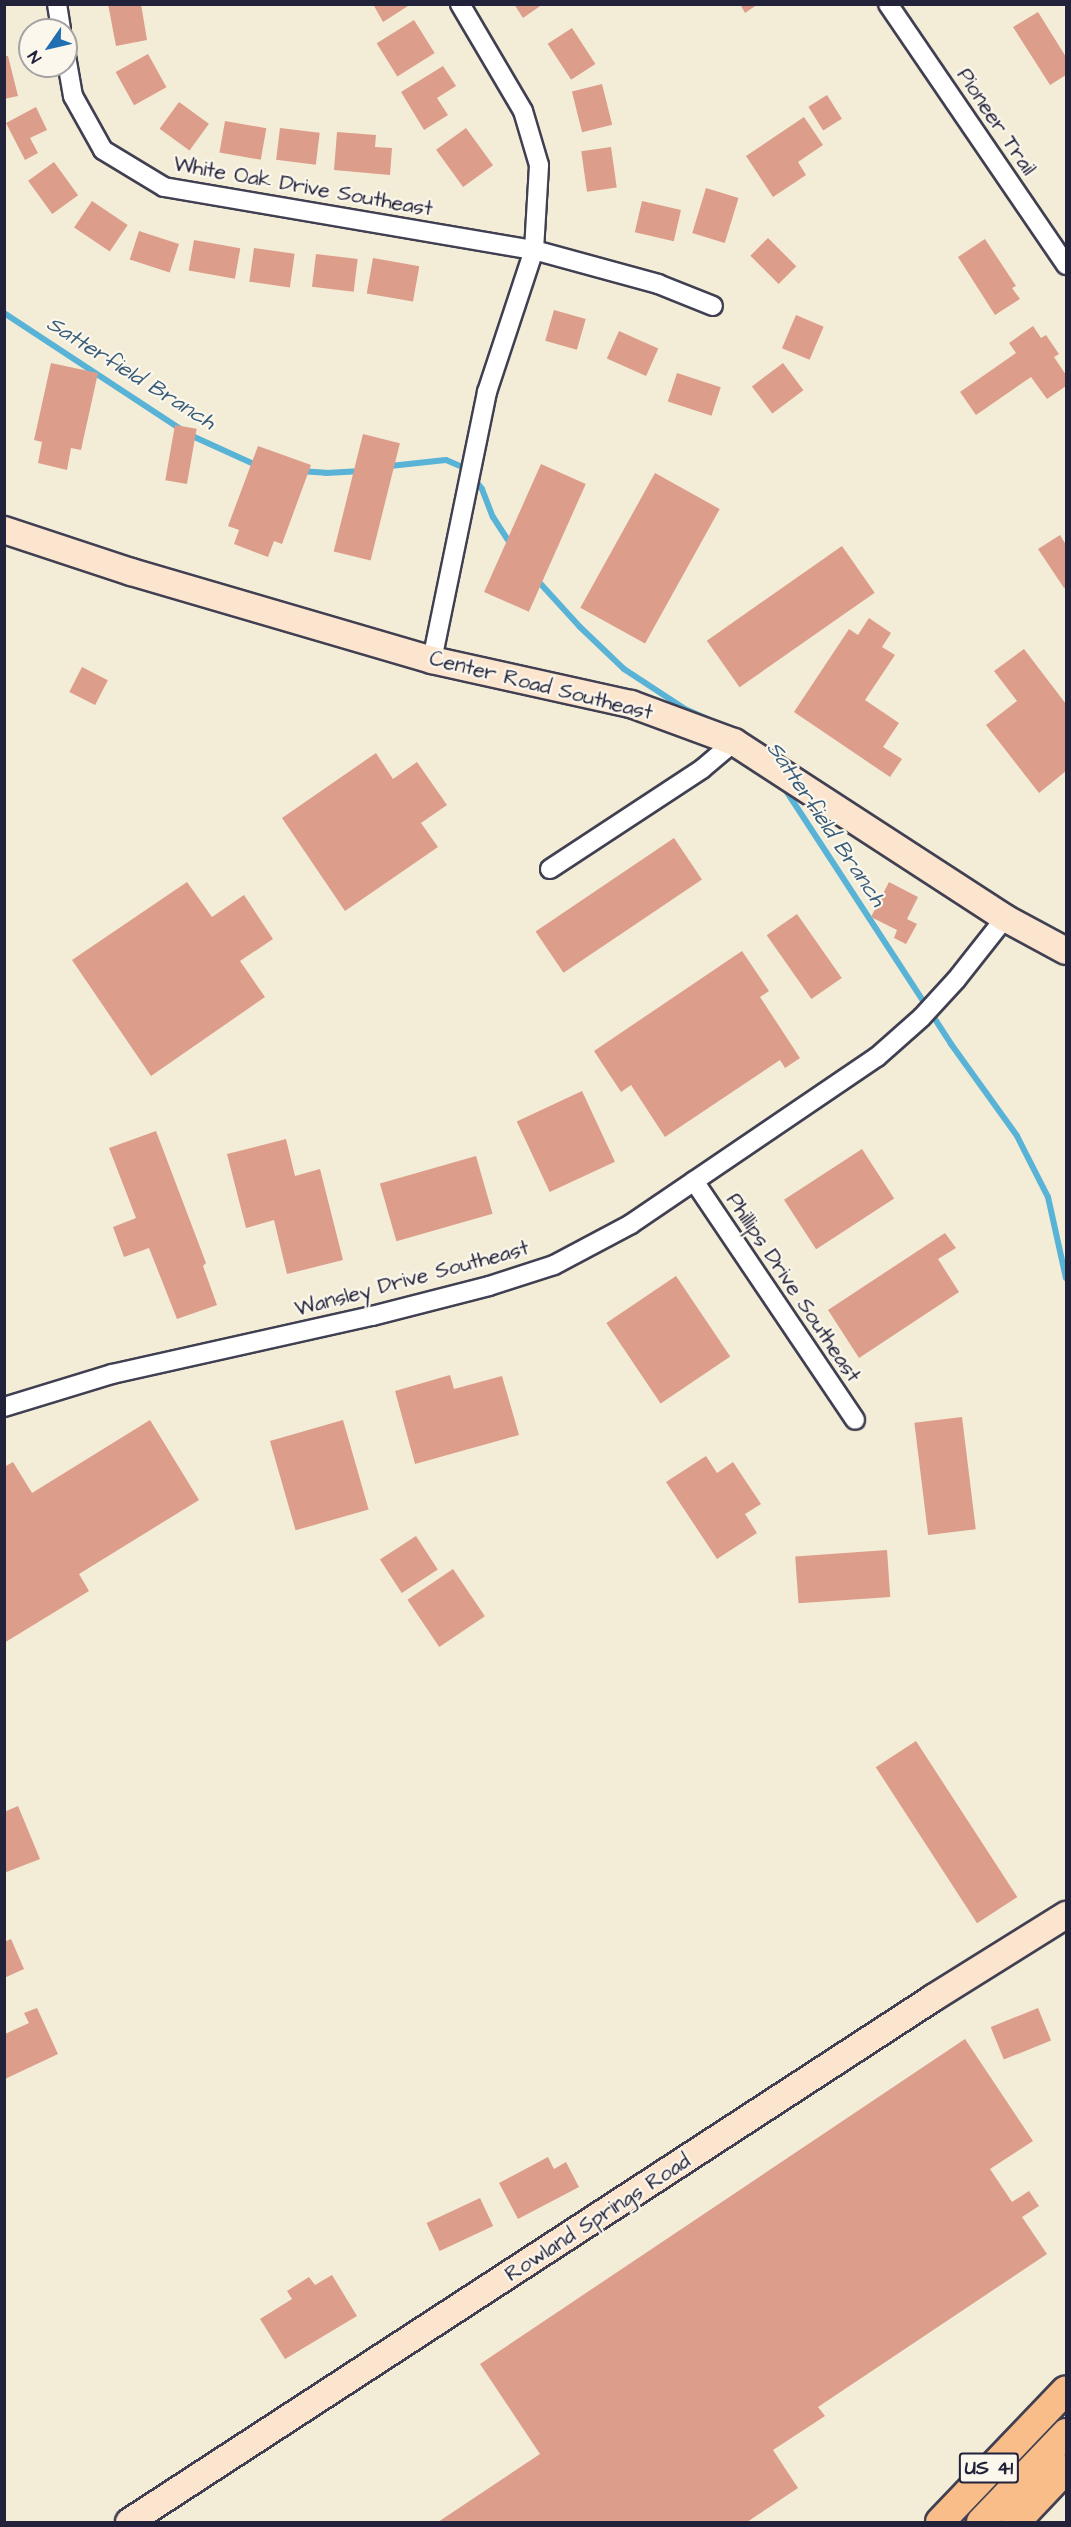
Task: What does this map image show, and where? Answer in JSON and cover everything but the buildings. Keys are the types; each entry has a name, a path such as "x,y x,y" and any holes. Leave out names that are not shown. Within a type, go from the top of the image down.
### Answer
{"main road":[{"name":"US 41","path":"940,2523 1066,2390"},
{"path":"981,2523 1066,2433"},
{"name":"US 41","path":"1016,2523 1066,2469"}],"street":[{"path":"432,660 487,392 534,249 539,165 523,111 460,4"},
{"name":"Pioneer Trail","path":"888,4 1066,265"},
{"name":"White Oak Drive Southeast","path":"70,78 73,96 103,150 164,187 534,249 658,284 712,306"},
{"name":"Center Road Southeast","path":"4,530 131,572 432,660 631,704 734,742 1005,918 1066,951"},
{"path":"550,869 702,769 734,742"},
{"name":"Wansley Drive Southeast","path":"4,1407 112,1374 372,1316 489,1286 554,1265 631,1224 877,1057 922,1017 956,980 1005,918"},
{"name":"Phillips Drive Southeast","path":"694,1181 855,1420"},
{"name":"Rowland Springs Road","path":"129,2523 933,1998 1066,1915"}],"waterway":[{"name":"Satterfield Branch","path":"4,313 182,430"},
{"name":"Satterfield Branch","path":"190,435 258,466"},
{"name":"Satterfield Branch","path":"390,466 446,460 467,469 482,489 493,517 512,546"},
{"name":"Satterfield Branch","path":"300,471 326,473 362,471"},
{"name":"Satterfield Branch","path":"538,581 580,627 624,669 685,709 710,720"},
{"name":"Satterfield Branch","path":"783,786 951,1044 1017,1136 1048,1197 1066,1278"}]}
